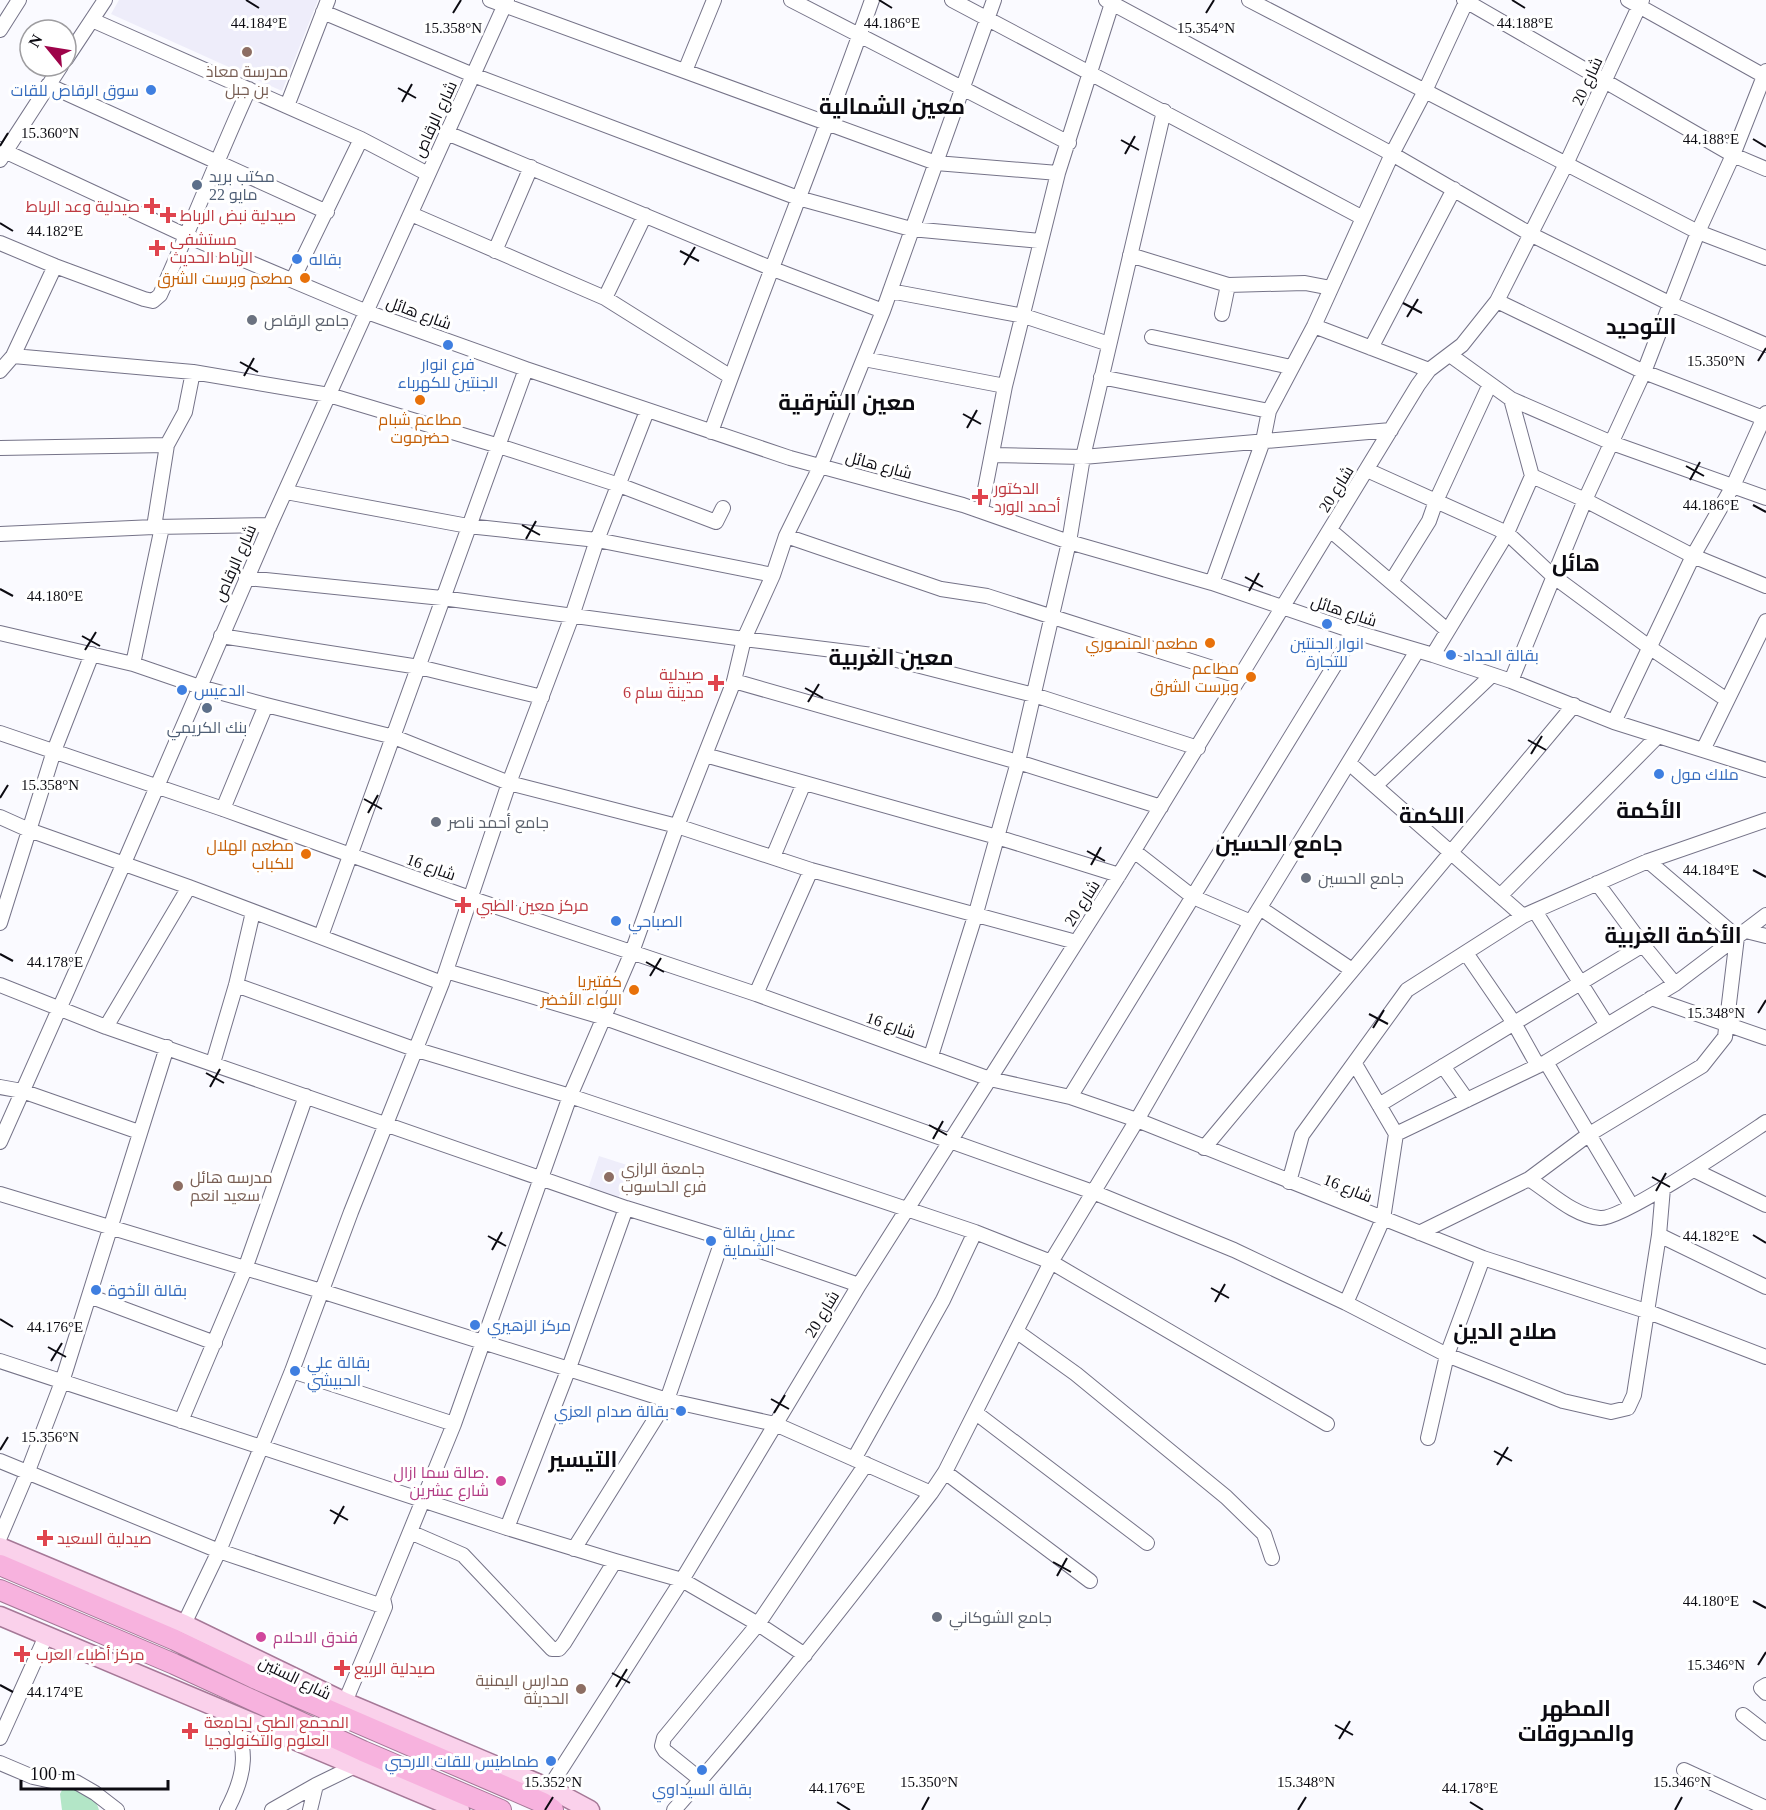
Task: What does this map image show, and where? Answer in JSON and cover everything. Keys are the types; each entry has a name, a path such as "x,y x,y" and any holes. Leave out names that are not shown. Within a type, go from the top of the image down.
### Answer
{"highway":[{"name":"شارع الستين","path":"0,1565 175,1640 254,1678 436,1748 553,1810"},
{"path":"0,1590 174,1664 359,1759 501,1810"}],"main road":[{"name":"شارع الستين","path":"0,1547 184,1624 436,1748 549,1788 590,1810"},
{"path":"0,1616 224,1711 359,1759 460,1810"}],"street":[{"path":"0,14 9,0"},
{"path":"0,30 19,0"},
{"path":"78,41 105,0"},
{"path":"490,0 505,3 936,162 1058,173"},
{"path":"686,71 714,0"},
{"path":"791,0 1069,142"},
{"path":"711,432 828,124 872,0"},
{"path":"952,0 1363,218"},
{"path":"345,1702 385,1607 383,1599 454,1424 570,1096 602,1017 632,952 677,826 734,681 744,639 773,575 786,536 820,466 883,311 994,0"},
{"path":"1249,0 1276,6 1425,91 1698,232 1766,258"},
{"path":"981,510 1005,386 1058,173 1110,1 1392,154 1532,235 1671,304 1766,345"},
{"path":"1212,583 1263,441 1269,411 1314,326 1392,154 1425,91 1466,1 1733,155 1766,169"},
{"path":"1511,681 1585,500 1644,372 1698,232 1733,155 1765,75 1636,2"},
{"name":"شارع 20","path":"549,1788 682,1580 859,1285 1134,851 1429,370 1450,355 1485,318 1497,301 1532,235 1605,81 1636,2"},
{"name":"شارع الرقاص","path":"0,1142 124,863 246,578 505,3"},
{"path":"286,106 326,6 473,75 798,198 911,229 1041,241"},
{"path":"92,20 361,139 428,174"},
{"path":"2,154 53,78"},
{"path":"48,85 327,213"},
{"path":"0,243 55,266 153,301 160,295 187,236 216,162 249,89"},
{"path":"931,1056 976,913 1018,762 1069,542 1083,457 1164,111"},
{"path":"447,133 773,269 883,311"},
{"path":"293,279 361,139"},
{"name":"شارع هائل","path":"2,154 367,312 526,369 711,432 820,466 981,510 1069,542 1212,583 1355,632 1511,681 1614,722 1766,770"},
{"path":"495,251 531,167"},
{"path":"1371,348 1454,189"},
{"path":"411,214 605,298 731,377"},
{"path":"605,298 645,215"},
{"path":"1130,255 1228,285 1305,283 1331,288"},
{"path":"0,371 13,356 55,266"},
{"path":"1222,314 1228,285"},
{"path":"890,291 1024,316 1109,344"},
{"path":"1497,301 1644,372 1765,416 1733,486 1693,556 1614,722"},
{"path":"1314,326 1429,370"},
{"path":"1152,337 1291,367"},
{"path":"1450,355 1511,399 1612,443 1766,498"},
{"path":"13,356 194,372 329,395 619,485 716,522 723,508"},
{"path":"864,359 1005,386"},
{"path":"321,936 526,369"},
{"path":"133,664 158,527 167,445 186,412 194,372"},
{"path":"1101,377 1269,411"},
{"path":"1391,582 1429,521 1490,384"},
{"path":"1433,655 1507,533 1532,476 1511,399"},
{"path":"184,1624 219,1551 292,1371 385,1124 444,977 509,783 572,616 597,540 647,411"},
{"path":"992,455 1083,457 1391,430"},
{"path":"0,448 167,445"},
{"path":"1367,470 1507,533 1553,576 1649,647 1727,700"},
{"path":"1532,476 1585,500 1693,556 1766,586"},
{"path":"286,492 468,526 597,540 773,575"},
{"path":"0,534 270,525"},
{"path":"1330,530 1447,630"},
{"path":"786,536 941,589 987,596 1241,677"},
{"path":"246,578 442,598 881,656 1034,694 1198,748"},
{"path":"1703,750 1766,621"},
{"path":"1070,1097 1355,632"},
{"path":"0,633 133,664 200,687 394,737 509,783 677,826 811,870 1076,942"},
{"path":"221,636 419,667 542,697"},
{"path":"674,1810 805,1655 945,1472 1051,1262 1137,1120 1251,922 1417,651"},
{"path":"0,923 2,908 54,751 92,654"},
{"path":"1375,786 1492,675"},
{"path":"734,681 1018,762 1161,807"},
{"path":"224,808 266,705"},
{"path":"1204,1148 1574,705"},
{"name":"شارع 16","path":"0,733 224,808 470,898 756,994 990,1079 1070,1097 1137,1120 1483,1258 1646,1311 1766,1357"},
{"path":"1500,896 1658,736"},
{"path":"705,755 997,837 1119,875"},
{"path":"1349,763 1500,896 1529,914 1581,983 1607,1025"},
{"path":"773,857 804,783"},
{"path":"0,817 29,830 321,936 444,977 602,1017 1093,1192 1233,1250 1347,1303 1447,1355 1563,1401 1611,1412 1628,1408 1634,1395 1659,1235 1663,1188"},
{"path":"1289,1182 1302,1135 1407,990 1529,914 1648,861 1766,820"},
{"path":"1134,851 1192,897 1251,922"},
{"path":"1648,861 1742,934 1766,936"},
{"path":"756,994 811,870"},
{"path":"1597,884 1675,984"},
{"path":"106,1027 189,887"},
{"path":"1260,908 1352,970"},
{"path":"213,1063 236,985 253,912"},
{"path":"1395,1134 1542,1064 1675,984 1766,915"},
{"path":"1419,1233 1529,1179 1588,1135 1702,1066 1725,1037 1742,934"},
{"path":"1379,1105 1643,945"},
{"path":"1466,953 1542,1064 1632,1206"},
{"path":"0,985 106,1027 626,1208 723,1238 859,1285"},
{"path":"236,985 414,1049 570,1096 906,1211 975,1232 1051,1262 1327,1424"},
{"path":"1651,998 1766,1038"},
{"path":"0,1537 28,1472 62,1382 167,1047"},
{"path":"1347,1303 1383,1219 1395,1134 1355,1064"},
{"path":"1443,1066 1467,1100"},
{"path":"0,1087 22,1091 139,1131"},
{"path":"181,1421 245,1269 306,1096"},
{"path":"1529,1179 1583,1215 1604,1219 1632,1206 1694,1170 1766,1122"},
{"path":"1694,1170 1766,1205"},
{"path":"0,1194 321,1291 667,1400 775,1424 931,1493"},
{"path":"507,1528 569,1368 626,1208"},
{"path":"700,1780 665,1751 662,1746 664,1738 758,1624 860,1461 943,1300 975,1232"},
{"path":"1659,1235 1766,1287"},
{"path":"574,1549 667,1400 723,1238"},
{"path":"1428,1437 1447,1355 1483,1258"},
{"path":"89,1296 214,1343"},
{"path":"1016,1331 1076,1374 1226,1497 1264,1534 1272,1558"},
{"path":"0,1361 507,1528 682,1580 758,1624 805,1655"},
{"path":"292,1371 454,1424"},
{"path":"976,1413 1148,1543"},
{"path":"0,1461 219,1551 385,1607"},
{"path":"945,1472 1090,1581"},
{"path":"410,1532 463,1555 552,1649 559,1649 564,1643 615,1561"},
{"path":"0,1738 46,1636"},
{"path":"1766,1685 1761,1688 1766,1693"},
{"path":"224,1711 235,1724 240,1735 243,1756 243,1770 227,1810"},
{"path":"1743,1714 1766,1733"},
{"path":"272,1810 359,1759"},
{"path":"0,1764 33,1777 56,1782 76,1782 117,1810"},
{"path":"1684,1770 1766,1808"},
{"path":"310,1810 316,1785"}],"shaded area":[{"name":"مدرسة معاذ بن جبل","path":"119,0 318,0 282,91 111,14"},
{"name":"جامعة الرازي فرع الحاسوب","path":"599,1156 630,1166 618,1199 588,1189"}],"green space":[{"path":"64,1786 86,1792 94,1799 99,1810 62,1810 60,1794"}],"place":[{"name":"مدرسة معاذ بن جبل","path":"247,52"},
{"name":"سوق الرقاص للقات","path":"151,90"},
{"name":"مكتب بريد 22 مايو","path":"197,185"},
{"name":"صيدلية وعد الرباط","path":"152,206"},
{"name":"صيدلية نبض الرباط","path":"168,215"},
{"name":"مستشفى الرباط الحديث","path":"157,248"},
{"name":"بقاله","path":"297,259"},
{"name":"مطعم وبرست الشرق","path":"305,278"},
{"name":"جامع الرقاص","path":"252,320"},
{"name":"فرع انوار الجنتين للكهرباء","path":"448,345"},
{"name":"مطاعم شبام حضرموت","path":"420,400"},
{"name":"الدكتور أحمد الورد","path":"980,497"},
{"name":"انوار الجنتين للتجارة","path":"1327,624"},
{"name":"مطعم المنصوري","path":"1210,643"},
{"name":"بقالة الحداد","path":"1451,655"},
{"name":"مطاعم وبرست الشرق","path":"1251,677"},
{"name":"صيدلية مدينة سام 6","path":"716,683"},
{"name":"الدعيس","path":"182,690"},
{"name":"بنك الكريمي","path":"207,708"},
{"name":"ملاك مول","path":"1659,774"},
{"name":"جامع أحمد ناصر","path":"436,822"},
{"name":"مطعم الهلال للكباب","path":"306,854"},
{"name":"جامع الحسين","path":"1306,878"},
{"name":"مركز معين الطبي","path":"463,905"},
{"name":"الصباحي","path":"616,921"},
{"name":"كفتيريا اللواء الأخضر","path":"634,990"},
{"name":"جامعة الرازي فرع الحاسوب","path":"609,1177"},
{"name":"مدرسه هائل سعيد انعم","path":"178,1186"},
{"name":"عميل بقالة الشماية","path":"711,1241"},
{"name":"بقالة الأخوة","path":"96,1290"},
{"name":"مركز الزهيري","path":"475,1325"},
{"name":"بقالة علي الحبيشي","path":"295,1371"},
{"name":"بقالة صدام العزي","path":"681,1411"},
{"name":"صالة سما ازال. شارع عشرين","path":"501,1481"},
{"name":"صيدلية السعيد","path":"45,1538"},
{"name":"جامع الشوكاني","path":"937,1617"},
{"name":"فندق الاحلام","path":"261,1637"},
{"name":"مركز أطباء العرب","path":"22,1654"},
{"name":"صيدلية الربيع","path":"342,1668"},
{"name":"مدارس اليمنية الحديثة","path":"581,1689"},
{"name":"المجمع الطبي لجامعة العلوم والتكنولوجيا","path":"190,1731"},
{"name":"طماطيس للقات الارحبي","path":"551,1761"},
{"name":"بقالة السيداوي","path":"702,1770"}],"district":[{"name":"معين الشمالية","path":"892,106"},
{"name":"التوحيد","path":"1641,326"},
{"name":"معين الشرقية","path":"847,402"},
{"name":"هائل","path":"1576,563"},
{"name":"معين الغربية","path":"891,657"},
{"name":"الأكمة","path":"1649,810"},
{"name":"اللكمة","path":"1432,815"},
{"name":"جامع الحسين","path":"1279,843"},
{"name":"الأكمة الغربية","path":"1673,935"},
{"name":"صلاح الدين","path":"1505,1331"},
{"name":"التيسير","path":"583,1459"},
{"name":"المطهر والمحروقات","path":"1576,1721"}]}
